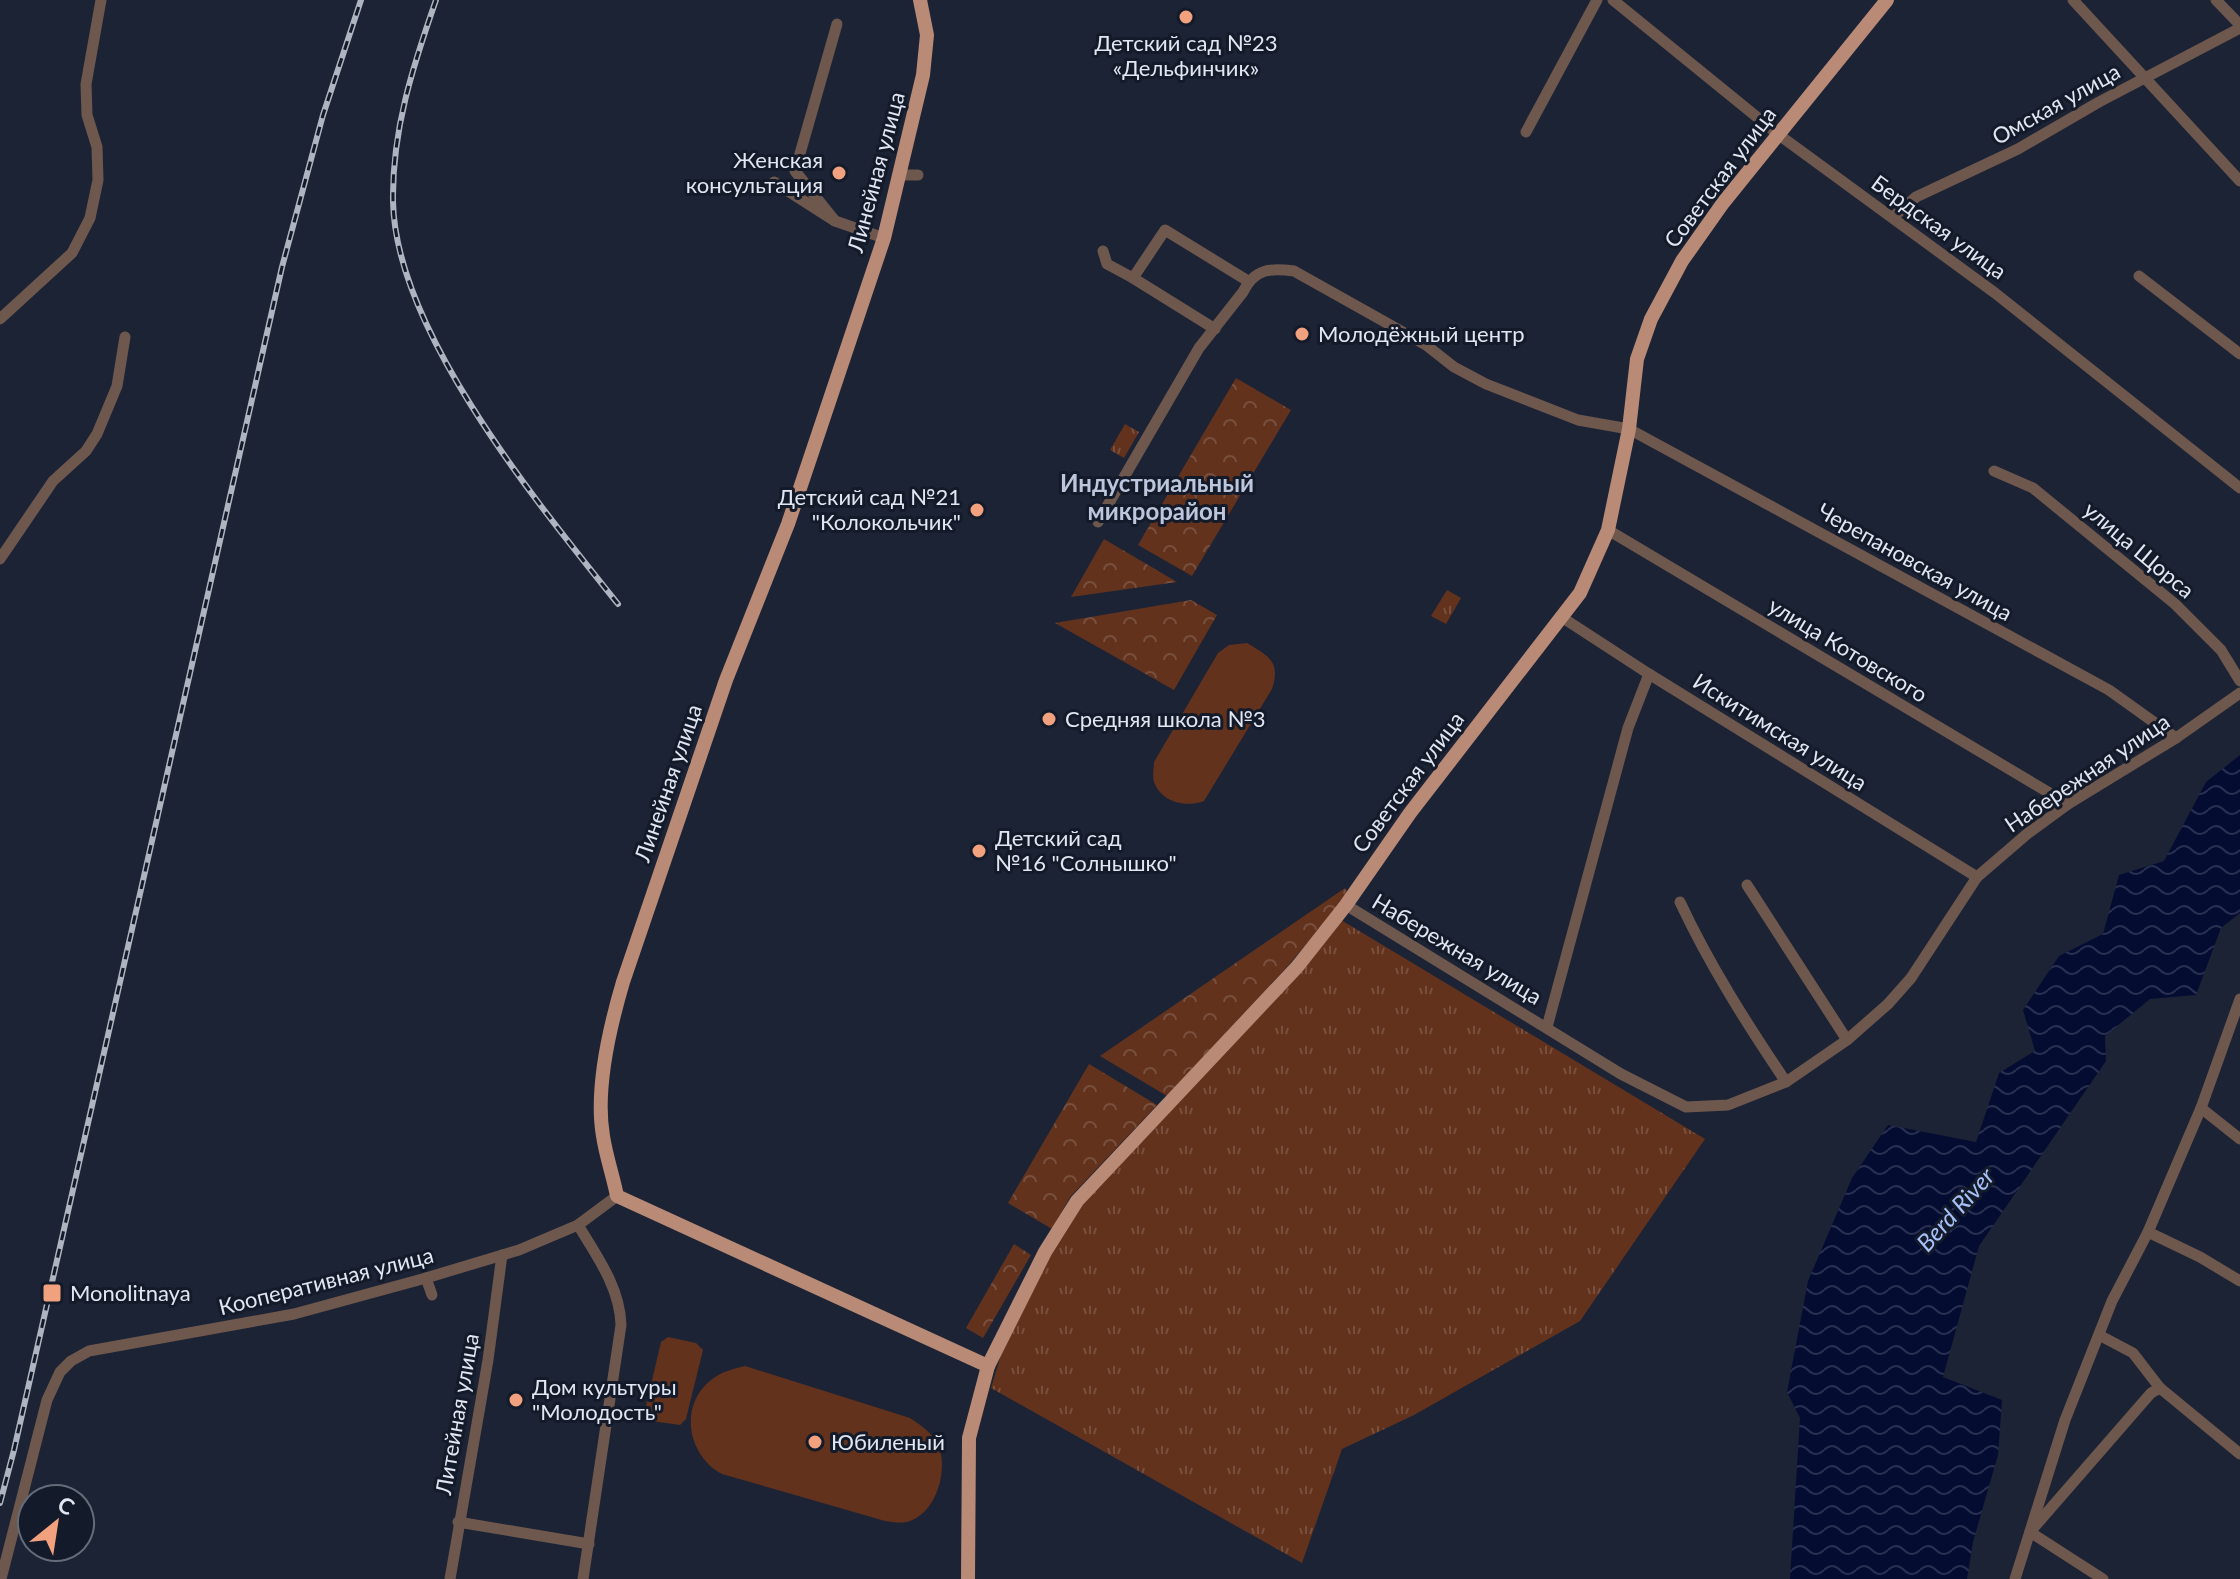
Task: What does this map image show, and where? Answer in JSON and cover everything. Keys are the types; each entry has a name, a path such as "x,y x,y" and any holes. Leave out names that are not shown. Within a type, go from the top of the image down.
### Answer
{"main road":[{"name":"Линейная улица","path":"617,1196 602,1133 601,1096 614,1014 726,680 788,524 884,238 926,53 927,35 920,0"},
{"name":"Советская улица","path":"968,1579 969,1438 988,1366 1045,1252 1077,1201 1297,967 1346,905 1392,837 1563,618 1589,576 1608,530 1629,429 1637,359 1651,319 1682,261 1723,203 1887,0"},
{"path":"617,1196 988,1366"}],"street":[{"path":"0,319 72,253 90,218 98,180 97,147 87,115 86,84 101,0"},
{"path":"1526,132 1597,0"},
{"name":"Бердская улица","path":"1613,0 1779,135 1995,293 2240,488"},
{"path":"2073,0 2240,181"},
{"path":"2216,0 2240,26"},
{"path":"835,221 795,171 837,24"},
{"name":"Омская улица","path":"1893,217 1916,197 2018,149 2240,26"},
{"path":"899,175 918,175"},
{"path":"774,182 835,221 884,238"},
{"path":"1098,522 1199,348 1248,281 1165,230 1133,278"},
{"path":"1103,251 1107,264 1215,329"},
{"name":"Черепановская улица","path":"1248,281 1261,271 1272,268 1294,271 1426,345 1454,367 1486,384 1578,420 1629,429 2109,690 2176,738"},
{"path":"2139,276 2240,354"},
{"path":"0,559 53,481 86,451 97,434 117,386 125,337"},
{"name":"улица Щорса","path":"1994,471 2033,488 2175,604 2221,650 2240,681"},
{"name":"улица Котовского","path":"1608,530 2068,804"},
{"name":"Искитимская улица","path":"1563,618 1977,877"},
{"name":"Набережная улица","path":"1547,1027 1628,728 1649,674"},
{"name":"Набережная улица","path":"1346,905 1621,1074 1686,1107 1728,1105 1786,1082 1847,1040 1888,1004 1911,978 1977,877 2068,804 2176,738 2240,693"},
{"path":"1747,885 1847,1040"},
{"path":"1680,902 1706,958 1786,1082"},
{"path":"2015,1579 2065,1420 2112,1301 2148,1232 2201,1108 2240,999"},
{"path":"2201,1108 2240,1139"},
{"name":"Кооперативная улица","path":"1,1579 47,1400 60,1372 71,1361 89,1351 294,1314 426,1278 502,1255 578,1225 617,1196"},
{"path":"578,1225 603,1265 621,1306 621,1342 583,1579"},
{"path":"2148,1232 2240,1281"},
{"name":"Литейная улица","path":"450,1579 488,1360 502,1255"},
{"path":"426,1278 432,1295"},
{"path":"2099,1335 2133,1353 2160,1388 2240,1454"},
{"path":"2030,1532 2151,1393 2160,1388"},
{"path":"458,1522 589,1544"},
{"path":"2030,1532 2103,1579"}],"green space":[{"path":"1236,378 1291,410 1192,576 1138,545"},
{"path":"1125,424 1139,432 1124,458 1110,450"},
{"path":"1104,539 1177,582 1071,597"},
{"path":"1447,590 1461,598 1446,624 1431,616"},
{"path":"1191,600 1217,615 1174,690 1055,623"},
{"path":"1247,643 1274,666 1272,689 1204,801 1190,804 1168,799 1154,782 1154,762 1218,653 1229,645"},
{"path":"1345,888 1348,894 1287,967 1167,1096 1100,1056"},
{"path":"1341,920 1705,1139 1580,1321 1414,1415 1342,1449 1302,1563 991,1388 1005,1342 1077,1205"},
{"path":"1089,1064 1157,1105 1070,1197 1052,1229 1008,1203"},
{"path":"1014,1244 1031,1255 983,1338 966,1328"},
{"path":"668,1337 696,1343 703,1350 686,1419 680,1425 651,1421 645,1410 661,1342"},
{"name":"Юбиленый","path":"745,1366 910,1418 924,1428 938,1445 942,1460 937,1492 926,1510 907,1522 885,1521 722,1474 710,1466 701,1455 691,1430 694,1403 715,1377"}],"water":[{"name":"Berd River","path":"2240,755 2240,913 2221,928 2196,995 2150,999 2105,1036 2106,1061 1979,1246 1943,1377 2002,1400 1998,1455 1973,1542 1967,1579 1790,1579 1800,1418 1787,1392 1808,1281 1852,1178 1888,1125 1976,1142 1999,1073 2035,1051 2023,1010 2059,956 2103,934 2119,875 2164,861 2206,782"}],"railway":[{"path":"0,1503 282,267 323,115 361,0"},
{"path":"436,0 412,74 396,149 393,201 400,252 418,305 444,360 477,414 550,518 618,604"}],"place":[{"name":"Детский сад №23 «Дельфинчик»","path":"1186,17"},
{"name":"Женская консультация","path":"839,173"},
{"name":"Молодёжный центр","path":"1302,334"},
{"name":"Детский сад №21 \"Колокольчик\"","path":"977,510"},
{"name":"Средняя школа №3","path":"1049,719"},
{"name":"Детский сад №16 \"Солнышко\"","path":"979,851"},
{"name":"Monolitnaya","path":"52,1293"},
{"name":"Дом культуры \"Молодость\"","path":"516,1400"},
{"name":"Юбиленый","path":"815,1442"}],"district":[{"name":"Индустриальный микрорайон","path":"1157,498"}]}
